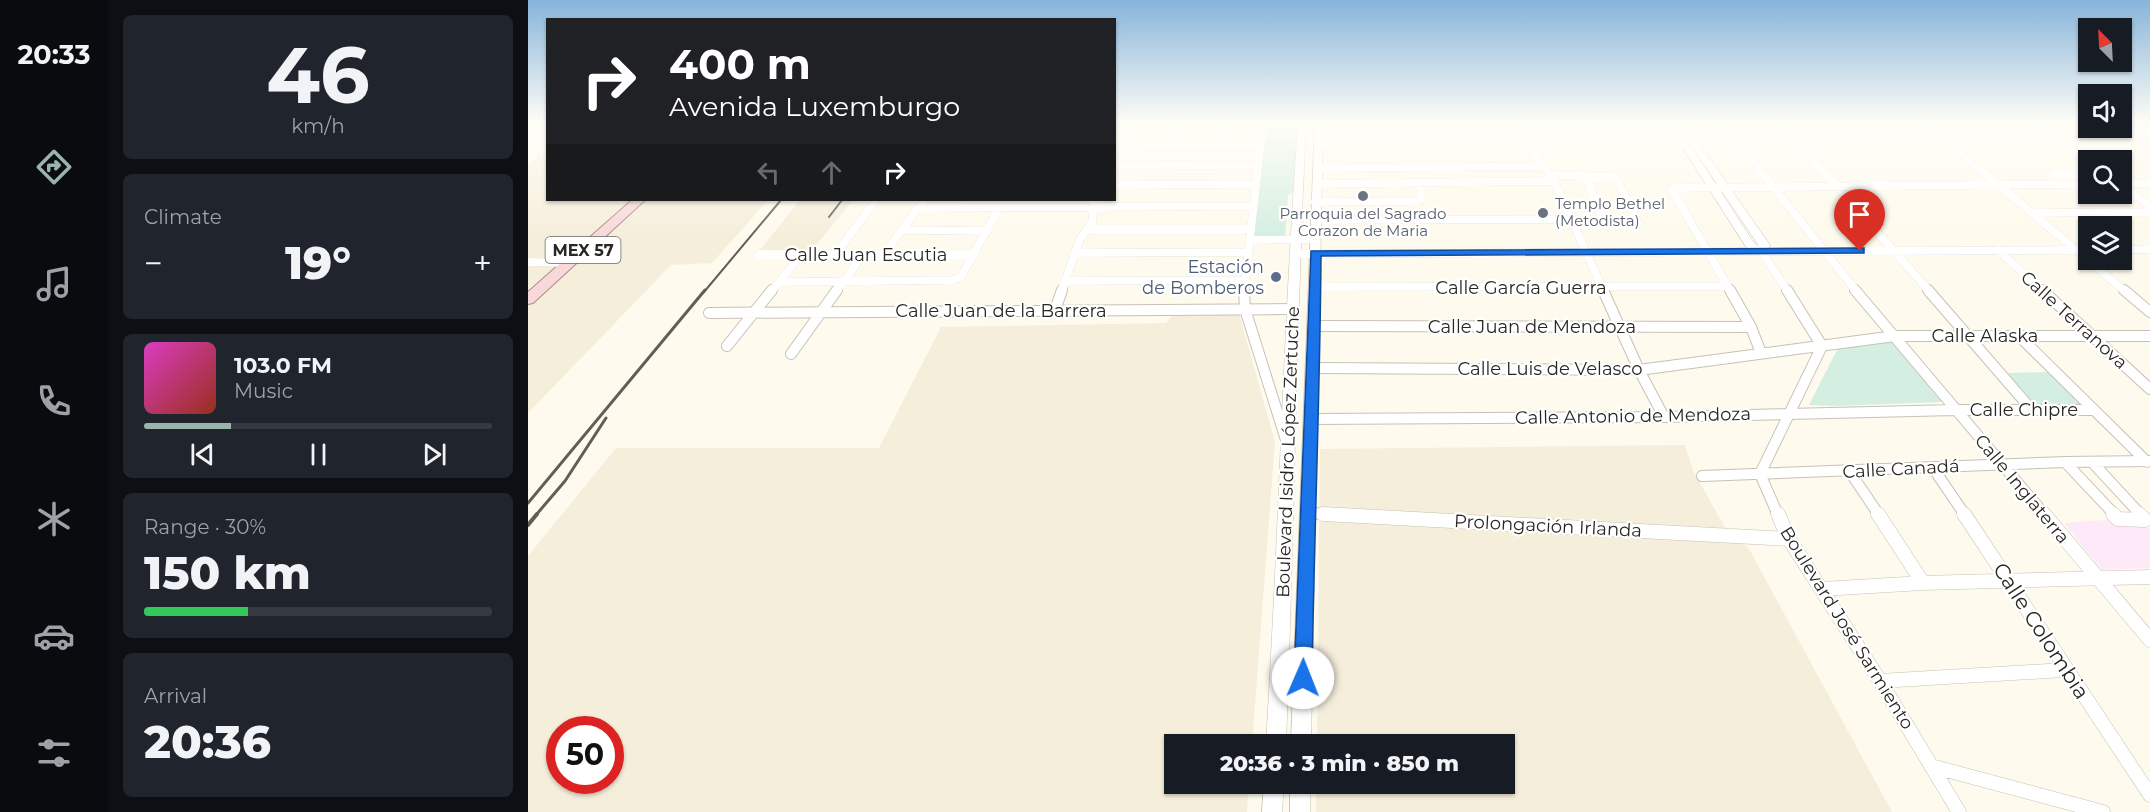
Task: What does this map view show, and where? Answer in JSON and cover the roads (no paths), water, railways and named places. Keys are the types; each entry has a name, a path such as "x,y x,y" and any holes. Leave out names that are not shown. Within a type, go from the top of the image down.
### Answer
{"main road":[{"name":"Boulevard Isidro López Zertuche","path":"1276,734 1284,586 1300,161"},
{"name":"Boulevard Isidro López Zertuche","path":"1301,734 1319,161"},
{"path":"1699,161 1712,187 1750,245 1762,252 1765,245 1705,161"},
{"name":"MEX 57","path":"529,296 628,201"},
{"name":"MEX 57","path":"562,263 638,201"},
{"path":"1278,700 1302,702"},
{"path":"1272,812 1273,794"},
{"path":"1300,794 1300,812"}],"street":[{"path":"1257,161 1244,280 1245,309 1288,448"},
{"path":"1539,161 1552,178 1639,370 1664,417"},
{"name":"Calle Inglaterra","path":"1751,161 1822,251 2150,640"},
{"path":"1815,161 2032,410"},
{"path":"1968,161 2150,312"},
{"path":"1116,166 1257,165"},
{"path":"1319,168 1542,166"},
{"path":"1479,167 1484,182"},
{"path":"2074,172 2078,175"},
{"path":"2053,174 2078,173"},
{"path":"1585,175 1605,225"},
{"path":"1316,220 1571,222 1605,225 1638,223 1617,177 1611,175 1484,182 1317,184"},
{"path":"1316,202 1417,201 1422,198 1419,183"},
{"path":"1761,353 1751,327 1672,190 1677,187 2078,183"},
{"path":"2132,184 2150,183"},
{"path":"1116,185 1255,184"},
{"path":"2132,192 2150,206"},
{"path":"835,255 875,201"},
{"path":"884,255 923,201"},
{"path":"918,208 999,208 1094,203 1253,206"},
{"path":"1055,310 1074,254 1092,223 1094,203"},
{"path":"780,282 948,281 961,277 999,208"},
{"path":"2032,213 2150,212"},
{"path":"1087,229 1250,229"},
{"path":"902,230 988,231"},
{"path":"1249,240 1295,247 1587,251 2075,250"},
{"path":"1295,247 1315,246"},
{"path":"2132,250 2150,249"},
{"name":"Calle Terranova","path":"1998,250 2150,389"},
{"path":"1074,254 1247,252"},
{"path":"1760,474 1786,415 1821,346 1762,252"},
{"name":"Calle Juan Escutia","path":"758,255 975,255"},
{"path":"727,346 801,255"},
{"path":"791,354 863,255"},
{"path":"528,262 562,263"},
{"path":"1064,281 1244,280"},
{"name":"Calle García Guerra","path":"1314,287 1727,286"},
{"name":"Calle Juan de la Barrera","path":"709,313 1293,309"},
{"name":"Calle Juan de Mendoza","path":"1313,326 1751,327"},
{"name":"Calle Alaska","path":"1821,346 1894,336 2150,336"},
{"path":"2019,336 2149,462"},
{"name":"Calle Luis de Velasco","path":"1314,368 1639,370 1821,346"},
{"name":"Calle Chipre","path":"1955,410 2094,410"},
{"name":"Calle Antonio de Mendoza","path":"1311,419 1664,417 1955,410"},
{"path":"2065,462 2118,519 2145,519 2092,462"},
{"name":"Calle Canadá","path":"1702,476 2065,462 2149,462"},
{"name":"Calle Colombia","path":"1933,468 2010,581 2064,670 2150,795"},
{"path":"1850,472 1923,583"},
{"name":"Boulevard José Sarmiento","path":"1760,474 1789,539 1880,681 1959,812"},
{"name":"Prolongación Irlanda","path":"1307,513 1789,539"},
{"path":"1822,589 1923,583 2150,577"},
{"path":"1880,681 2064,670"},
{"path":"1931,766 2103,812"}],"railway":[{"path":"704,292 780,201"},
{"path":"829,217 841,201"},
{"path":"528,503 705,290"},
{"path":"536,515 565,481 606,418"},
{"path":"528,525 537,514"}],"place":[{"name":"Parroquia del Sagrado Corazon de Maria","path":"1363,196"},
{"name":"Templo Bethel (Metodista)","path":"1543,213"},
{"name":"Estación de Bomberos","path":"1276,277"}]}
